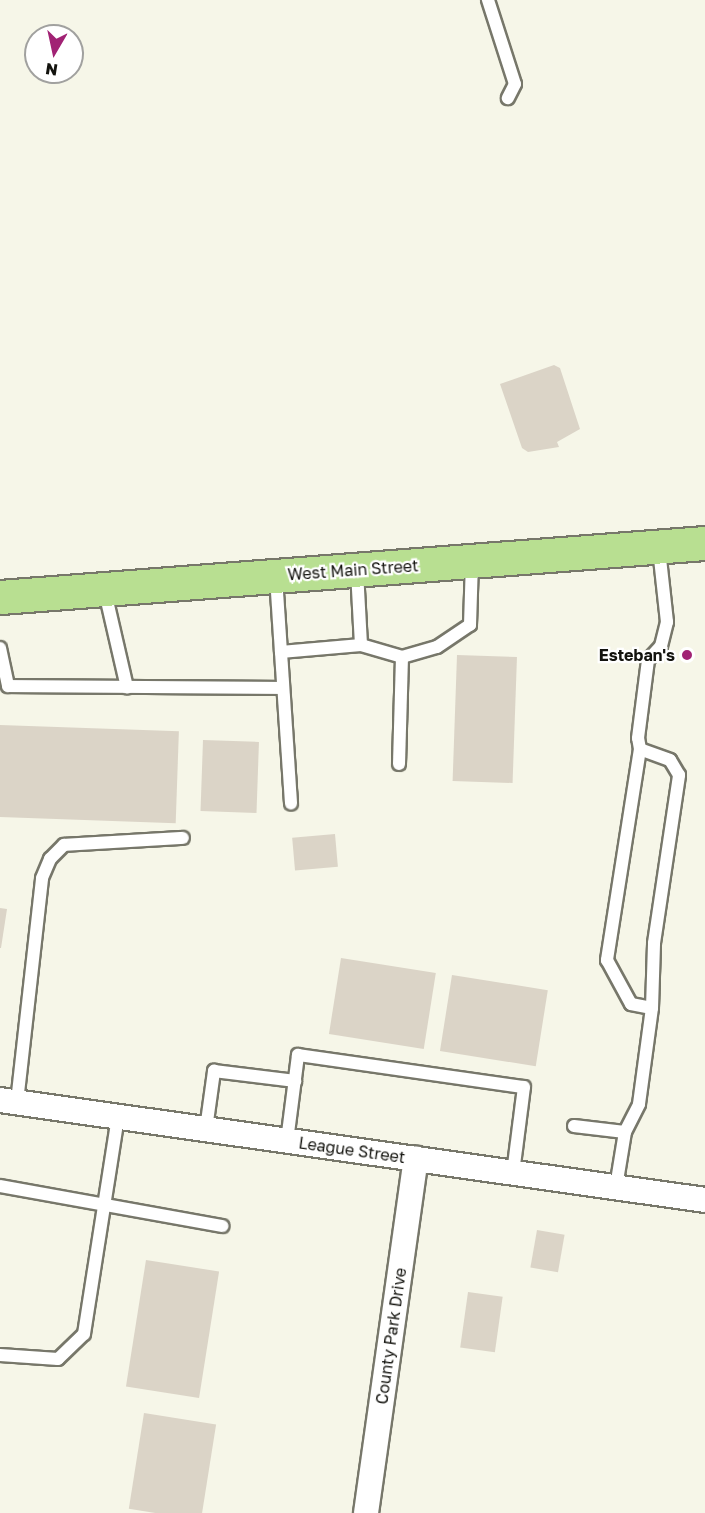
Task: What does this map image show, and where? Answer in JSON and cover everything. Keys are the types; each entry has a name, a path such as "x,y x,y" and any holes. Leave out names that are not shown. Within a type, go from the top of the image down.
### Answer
{"main road":[{"name":"West Main Street","path":"0,597 705,543"}],"street":[{"name":"League Street","path":"8,1101 705,1200"},
{"name":"County Park Drive","path":"366,1513 416,1159"}],"lane":[{"path":"488,0 515,84 508,98"},
{"path":"652,1008 631,1004 607,960 640,749 648,660 661,646 667,622 659,546"},
{"path":"281,652 361,645 402,657 437,647 470,625 472,560"},
{"path":"357,569 361,645"},
{"path":"276,576 291,804"},
{"path":"104,589 127,687"},
{"path":"0,648 8,686 283,688"},
{"path":"399,764 402,657"},
{"path":"616,1187 625,1132 639,1104 652,1008 654,943 679,775 670,760 640,749"},
{"path":"8,1101 42,878 50,859 64,845 183,838"},
{"path":"287,1141 298,1056 524,1087 513,1173"},
{"path":"206,1129 214,1071 295,1081"},
{"path":"0,1355 58,1359 74,1350 84,1334 118,1116"},
{"path":"574,1126 625,1132"},
{"path":"0,1186 222,1226"}],"building":[{"path":"554,365 560,368 580,429 557,442 559,447 528,452 522,448 500,384"},
{"path":"457,655 517,657 513,783 453,781"},
{"path":"0,725 179,731 176,823 0,817"},
{"path":"203,740 259,742 256,813 201,811"},
{"path":"335,834 338,867 295,871 292,838"},
{"path":"0,908 7,909 1,948 0,948"},
{"path":"341,958 436,973 424,1049 329,1034"},
{"path":"452,975 548,990 536,1066 440,1051"},
{"path":"537,1230 565,1235 558,1272 530,1267"},
{"path":"146,1260 219,1272 199,1398 126,1386"},
{"path":"468,1292 503,1297 495,1352 460,1347"},
{"path":"144,1413 216,1424 202,1513 155,1513 129,1509"}],"place":[{"name":"Esteban's","path":"687,655"}]}
